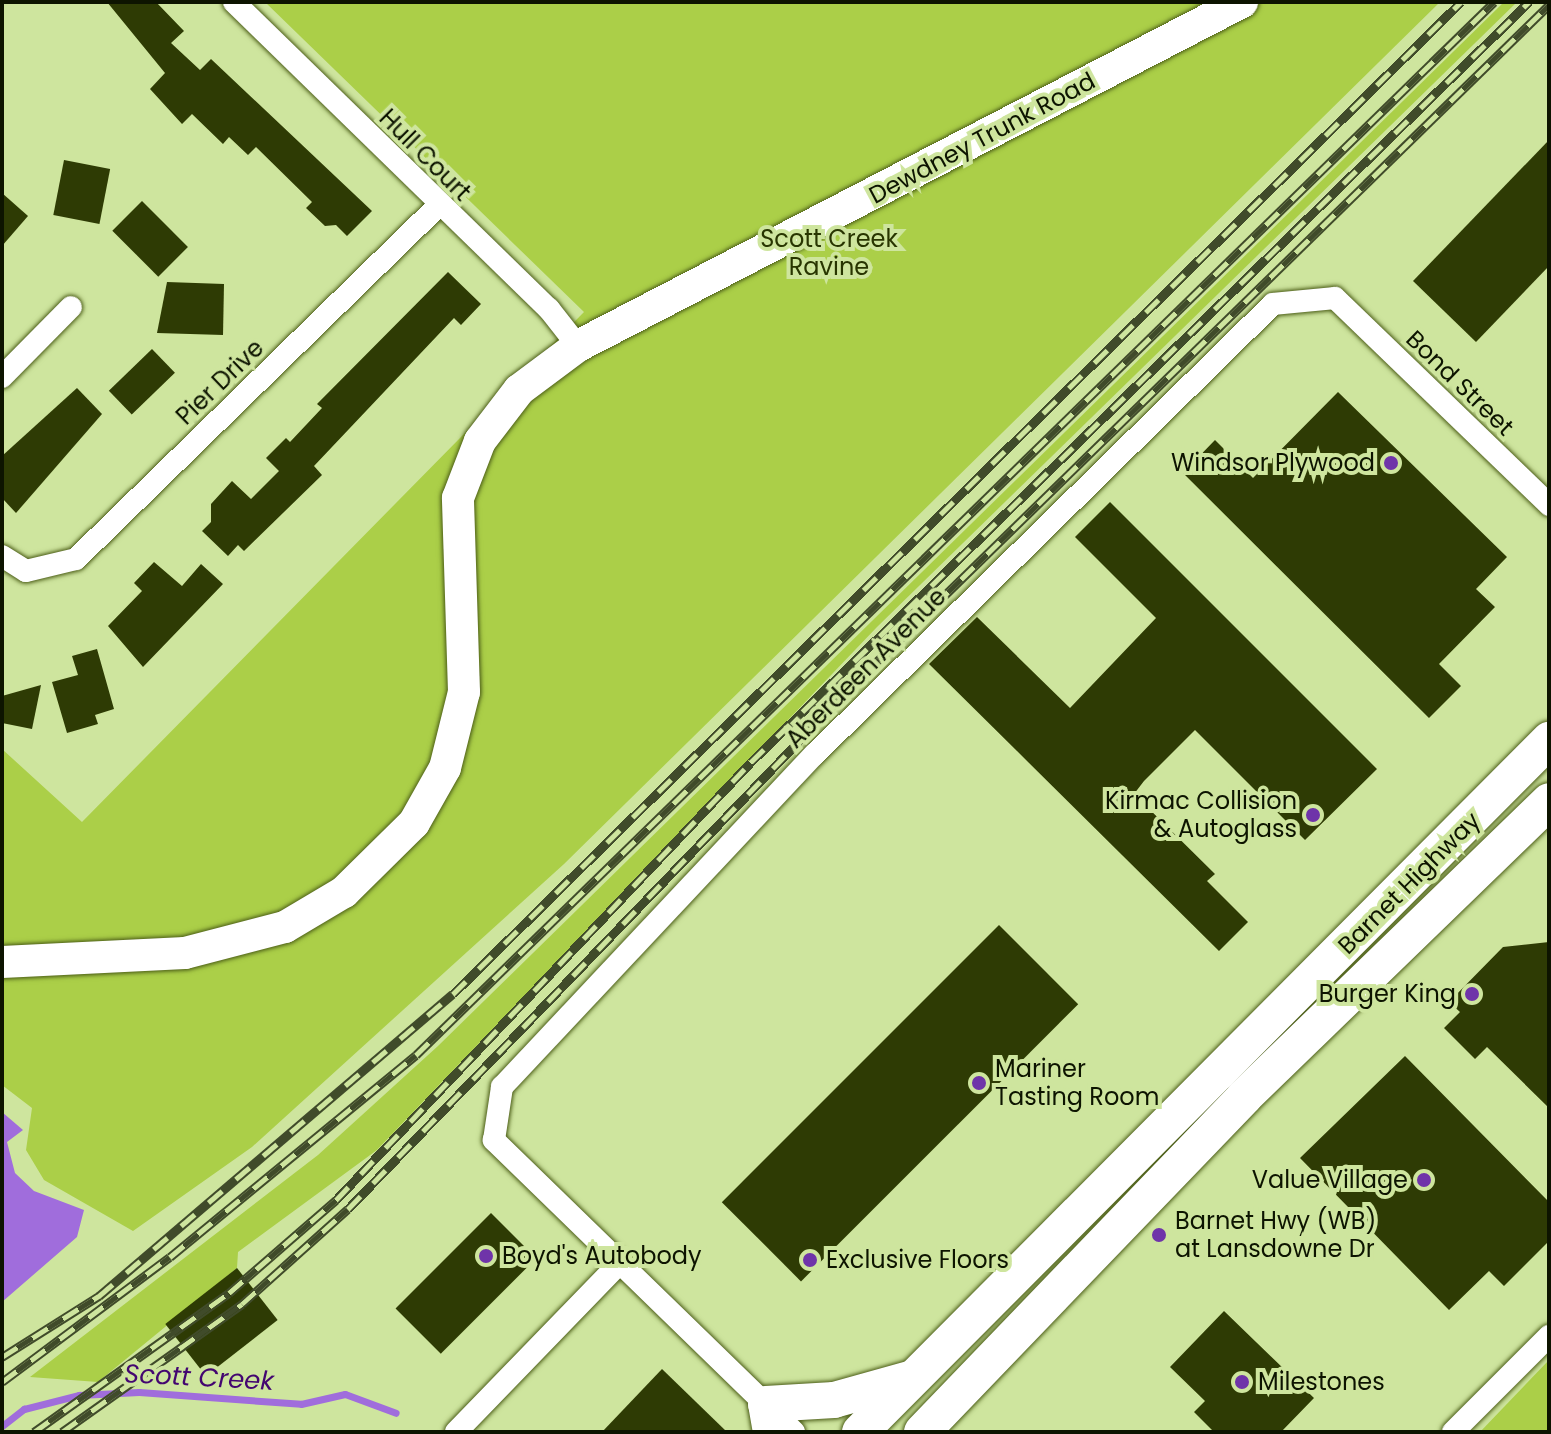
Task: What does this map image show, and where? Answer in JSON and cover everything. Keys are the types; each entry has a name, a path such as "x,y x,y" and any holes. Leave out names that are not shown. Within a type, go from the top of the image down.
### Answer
{"main road":[{"name":"Dewdney Trunk Road","path":"2,962 104,962 242,941 320,910 381,862 424,809 459,725 464,670 455,515 469,462 505,405 578,346 1242,2"},
{"name":"Barnet Highway","path":"860,1432 1549,740"},
{"name":"Barnet Highway","path":"928,1429 1244,1097 1549,801"},
{"path":"768,1418 912,1378"}],"street":[{"name":"Hull Court","path":"234,2 549,309 578,346"},
{"name":"Pier Drive","path":"2,556 26,571 76,559 439,205"},
{"name":"Bond Street","path":"1335,298 1549,505"},
{"name":"Aberdeen Avenue","path":"619,1264 494,1140 502,1087 814,755 1273,304 1335,298"},
{"path":"2,377 71,307"},
{"path":"456,1432 619,1264 768,1418 794,1432"},
{"path":"1453,1432 1549,1336"}],"green space":[{"name":"Scott Creek Ravine","path":"265,2 1440,2 564,864 252,1147 133,1231 44,1180 26,1150 32,1108 2,1085 2,749 82,822 584,312"},
{"path":"1504,2 1517,2 877,627 377,1150 238,1252 237,1268 98,1382 30,1377 318,1155 438,1046"},
{"path":"1549,1360 1549,1432 1480,1432"}],"shaded area":[{"path":"2,1112 23,1130 7,1142 15,1173 34,1191 84,1210 77,1237 2,1302"}],"building":[{"path":"107,2 156,2 184,31 171,43 200,70 211,59 372,211 347,236 336,225 325,226 306,208 312,202 256,147 248,155 229,137 223,144 192,114 182,124 150,89 165,73"},
{"path":"1549,140 1549,266 1476,342 1413,281"},
{"path":"64,160 110,169 99,224 53,215"},
{"path":"2,193 28,216 2,246"},
{"path":"142,201 188,247 158,277 112,231"},
{"path":"448,272 481,304 461,325 454,318 314,466 322,475 244,551 238,545 228,556 202,531 211,522 211,504 232,481 251,499 279,471 266,458 286,438 290,442 322,408 317,404"},
{"path":"167,282 224,284 223,335 157,333"},
{"path":"152,349 175,373 132,414 109,391"},
{"path":"77,388 102,414 16,513 2,498 2,456"},
{"path":"1338,392 1507,557 1476,589 1495,607 1439,664 1461,686 1429,718 1183,473 1215,440 1253,478"},
{"path":"1110,502 1377,769 1305,840 1195,730 1144,781 1134,794 1215,874 1207,881 1248,922 1219,951 929,664 977,617 1070,708 1156,618 1075,537"},
{"path":"154,562 182,586 201,564 223,584 143,667 108,626 142,591 134,583"},
{"path":"97,649 114,709 95,715 98,724 67,733 52,682 78,675 72,656"},
{"path":"41,685 32,729 2,723 2,696"},
{"path":"999,925 1078,1004 801,1281 722,1202"},
{"path":"1549,942 1549,1108 1487,1047 1475,1059 1444,1028 1460,1012 1449,1002 1503,947"},
{"name":"Value Village","path":"1405,1056 1549,1202 1549,1241 1504,1286 1489,1271 1449,1310 1300,1158"},
{"path":"491,1213 536,1258 441,1354 396,1308"},
{"path":"237,1268 278,1320 206,1376 165,1324"},
{"name":"Milestones","path":"1224,1311 1314,1398 1281,1432 1214,1432 1194,1412 1205,1401 1170,1367"},
{"path":"662,1369 727,1432 602,1432"}],"waterway":[{"name":"Scott Creek","path":"2,1426 24,1409 79,1395 139,1392 301,1404 345,1394 396,1413"}],"railway":[{"path":"2,1357 99,1296 453,994 1461,2"},
{"path":"2,1382 170,1257 416,1055 1494,2"},
{"path":"34,1432 229,1293 336,1200 751,762 1529,2"},
{"path":"62,1432 242,1304 348,1209 858,680 1549,5"}],"place":[{"name":"Windsor Plywood","path":"1391,463"},
{"name":"Kirmac Collision & Autoglass","path":"1313,815"},
{"name":"Burger King","path":"1472,994"},
{"name":"Mariner Tasting Room","path":"979,1083"},
{"name":"Value Village","path":"1424,1180"},
{"name":"Barnet Hwy (WB) at Lansdowne Dr","path":"1159,1235"},
{"name":"Boyd's Autobody","path":"486,1256"},
{"name":"Exclusive Floors","path":"810,1260"},
{"name":"Milestones","path":"1242,1382"}]}
